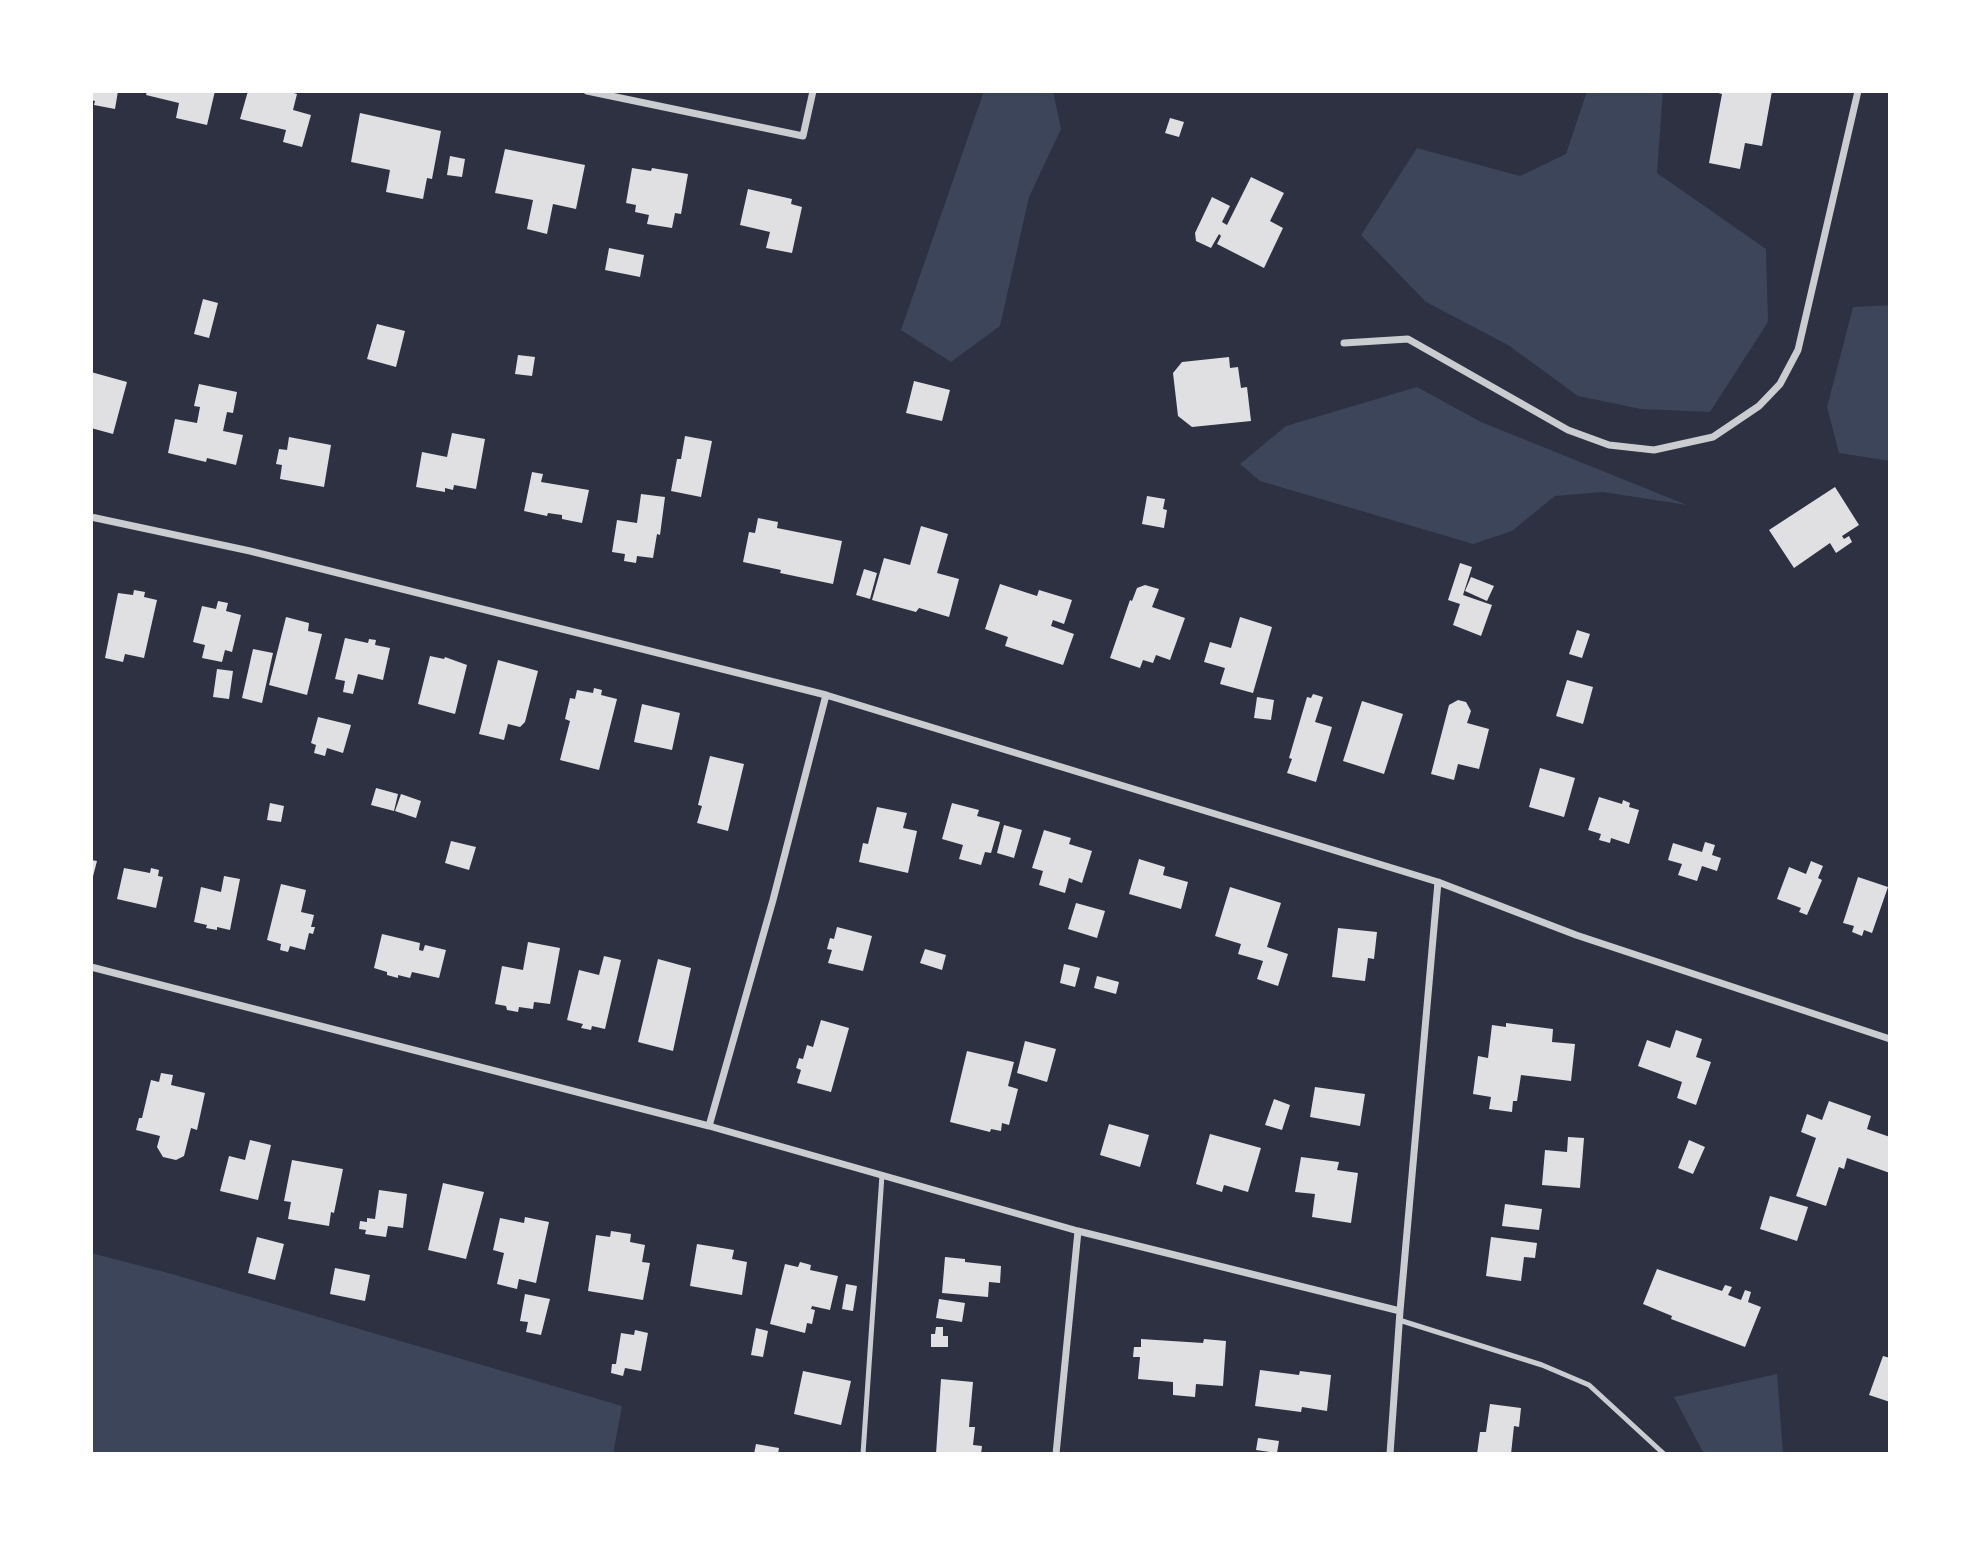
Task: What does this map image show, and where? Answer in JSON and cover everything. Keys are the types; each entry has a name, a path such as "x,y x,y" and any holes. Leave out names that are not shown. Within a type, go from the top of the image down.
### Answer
{"street":[{"path":"587,91 803,136 813,91"},
{"path":"1345,343 1408,339 1568,430 1609,445 1654,450 1713,437 1759,406 1780,384 1798,350 1858,91"},
{"path":"91,517 250,551 826,695 1438,882 1576,935 1890,1039"},
{"path":"709,1126 773,900 826,695"},
{"path":"1390,1454 1399,1311 1438,882"},
{"path":"91,967 709,1126 1078,1231 1399,1311"},
{"path":"1056,1454 1078,1231"}],"lane":[{"path":"863,1454 882,1175"},
{"path":"1399,1320 1542,1365 1589,1385 1664,1454"}],"shaded area":[{"path":"984,91 1053,91 1061,129 1029,197 1000,326 951,362 901,330"},
{"path":"1587,91 1663,91 1657,173 1766,249 1768,322 1710,412 1641,409 1578,396 1508,345 1426,302 1361,235 1417,148 1520,176 1566,154"},
{"path":"1890,305 1890,461 1839,453 1827,407 1853,307"},
{"path":"1417,387 1481,422 1687,505 1603,492 1555,496 1512,531 1473,544 1260,481 1240,464 1286,426"},
{"path":"91,1253 172,1274 622,1406 613,1454 91,1454"},
{"path":"1777,1374 1783,1454 1704,1454 1674,1397"}],"building":[{"path":"91,91 118,91 115,109 94,105"},
{"path":"147,91 215,91 207,125 176,118 179,103 146,95"},
{"path":"248,91 287,91 297,94 293,110 311,115 302,147 283,142 286,130 240,119"},
{"path":"1711,91 1772,91 1762,146 1745,143 1740,169 1709,163 1722,94"},
{"path":"360,113 441,131 432,179 427,178 423,199 386,192 390,170 351,162"},
{"path":"1170,118 1184,122 1179,137 1165,133"},
{"path":"505,149 585,165 576,209 553,204 547,234 527,229 533,200 495,193"},
{"path":"450,156 465,159 462,177 447,175"},
{"path":"632,168 651,171 652,168 688,174 681,214 675,213 672,228 647,224 649,215 635,212 636,205 626,203"},
{"path":"1251,177 1284,193 1270,221 1283,228 1264,268 1217,244 1221,236 1219,234 1211,248 1196,241 1195,233 1212,197 1230,206 1222,222 1227,225"},
{"path":"748,189 792,199 791,204 802,207 792,253 766,248 770,232 740,225"},
{"path":"609,248 644,255 640,277 605,270"},
{"path":"203,299 218,303 209,338 194,334"},
{"path":"377,324 405,331 396,367 367,359"},
{"path":"518,355 535,357 532,376 515,374"},
{"path":"1229,357 1230,368 1238,367 1241,388 1247,387 1251,421 1192,427 1178,416 1173,373 1182,362"},
{"path":"91,372 127,382 113,434 91,428"},
{"path":"914,381 950,390 942,421 906,413"},
{"path":"199,384 237,392 233,413 227,412 223,431 243,435 236,465 207,458 206,462 168,453 175,419 197,423 200,407 194,406"},
{"path":"452,433 485,439 476,489 454,485 453,490 445,488 445,492 416,487 422,452 447,457"},
{"path":"685,436 712,441 701,497 671,491"},
{"path":"289,437 331,445 324,487 280,479 282,465 276,464 279,449 287,450"},
{"path":"532,472 543,474 541,482 589,490 582,523 562,519 562,515 548,513 547,516 524,511"},
{"path":"1835,487 1859,525 1842,536 1844,539 1849,536 1852,542 1836,553 1830,543 1794,568 1769,530"},
{"path":"641,494 665,497 660,535 657,534 653,558 637,556 636,563 624,561 625,554 612,552 617,520 637,523"},
{"path":"1147,496 1165,499 1163,509 1167,510 1164,528 1142,524"},
{"path":"758,518 778,522 777,528 842,541 833,584 743,562 749,532 755,533"},
{"path":"921,526 948,534 937,573 959,579 949,617 919,608 916,612 872,600 884,558 910,565"},
{"path":"1460,563 1472,567 1463,595 1492,605 1481,636 1453,625 1460,604 1448,600"},
{"path":"864,569 877,573 870,599 856,595"},
{"path":"1471,577 1494,586 1487,601 1465,591"},
{"path":"1000,584 1037,596 1039,590 1072,600 1064,624 1053,620 1051,626 1074,634 1063,665 1005,646 1008,637 985,629"},
{"path":"1145,585 1159,589 1152,607 1185,618 1170,660 1156,655 1153,663 1143,660 1140,668 1110,658 1130,600 1132,601 1137,588"},
{"path":"134,590 145,592 144,597 157,600 144,658 125,654 123,662 105,658 118,593 133,595"},
{"path":"218,601 228,603 226,611 241,615 232,652 225,650 222,662 202,658 205,645 193,642 202,606 216,609"},
{"path":"286,617 309,623 308,631 322,634 307,695 269,685"},
{"path":"1240,617 1272,627 1253,693 1220,684 1225,668 1204,662 1210,642 1231,648"},
{"path":"1577,630 1590,634 1582,658 1569,654"},
{"path":"345,638 368,643 369,639 376,640 375,645 390,648 383,680 358,674 353,694 343,692 345,681 335,679"},
{"path":"253,649 273,653 262,703 242,698"},
{"path":"430,656 445,657 467,665 455,714 418,704"},
{"path":"498,660 538,671 525,722 520,727 508,724 504,740 479,734"},
{"path":"217,669 233,671 229,699 213,697"},
{"path":"1567,680 1593,687 1583,724 1556,716"},
{"path":"594,688 602,690 601,695 617,699 599,770 560,760 570,721 565,719 570,698 575,699 577,690 593,693"},
{"path":"1313,694 1323,697 1315,722 1332,727 1316,782 1287,773 1307,697 1311,698"},
{"path":"1257,697 1274,700 1271,720 1254,718"},
{"path":"1458,700 1466,702 1471,711 1467,723 1489,729 1479,769 1458,764 1454,780 1431,774 1449,705"},
{"path":"1362,701 1403,714 1384,774 1343,761"},
{"path":"642,704 680,713 672,750 634,742"},
{"path":"318,717 351,725 343,753 327,748 325,756 314,753 316,745 311,743"},
{"path":"710,756 744,764 728,831 697,823 702,806 698,805"},
{"path":"1540,768 1575,778 1564,817 1529,807"},
{"path":"376,788 398,794 394,811 371,805"},
{"path":"401,794 421,801 416,818 395,811"},
{"path":"1599,797 1622,804 1623,800 1630,803 1629,807 1639,810 1629,844 1611,838 1610,843 1599,840 1601,834 1588,830"},
{"path":"270,803 284,806 281,822 267,820"},
{"path":"952,803 979,810 977,816 1000,822 991,853 985,852 981,865 959,859 963,845 942,839"},
{"path":"877,807 907,813 903,828 917,831 908,873 859,862 863,843 868,844"},
{"path":"1004,825 1022,830 1014,858 997,853"},
{"path":"1044,830 1071,838 1069,844 1092,851 1082,883 1069,878 1065,893 1039,885 1043,871 1032,868"},
{"path":"451,841 476,847 469,870 445,863"},
{"path":"1705,842 1715,845 1712,855 1721,858 1717,871 1702,866 1697,881 1678,875 1682,864 1668,860 1673,843 1702,852"},
{"path":"1139,859 1165,867 1163,875 1188,882 1181,909 1129,894"},
{"path":"91,860 97,861 92,880 91,880"},
{"path":"1811,861 1823,866 1818,878 1822,880 1807,915 1799,912 1801,908 1777,899 1789,867 1806,874"},
{"path":"124,868 150,873 151,868 159,870 158,876 163,877 156,908 117,899"},
{"path":"224,876 240,879 230,930 206,928 207,925 194,922 201,887 221,892"},
{"path":"1858,877 1888,887 1872,933 1864,930 1862,936 1852,932 1854,926 1843,923"},
{"path":"281,884 306,890 301,912 314,915 311,927 315,927 313,934 309,933 305,950 290,946 288,952 280,950 281,944 267,940"},
{"path":"1230,887 1281,903 1267,947 1288,954 1278,986 1257,979 1263,961 1238,954 1241,944 1215,936"},
{"path":"1076,903 1105,911 1097,938 1068,929"},
{"path":"837,927 872,936 863,971 828,963 832,950 827,949 830,938 834,939"},
{"path":"1338,928 1377,932 1374,959 1368,958 1365,981 1332,977"},
{"path":"382,934 420,943 419,950 423,951 425,945 446,950 439,978 412,972 410,978 398,975 398,978 374,968"},
{"path":"528,942 560,948 550,1004 534,1002 533,1009 519,1007 518,1012 507,1010 506,1006 495,1004 502,966 523,970"},
{"path":"925,949 946,955 942,970 920,963"},
{"path":"604,956 621,960 605,1029 592,1026 591,1030 581,1028 583,1024 567,1020 579,970 599,975"},
{"path":"658,959 691,968 673,1051 638,1042"},
{"path":"1064,964 1080,968 1075,987 1060,983"},
{"path":"1097,976 1119,982 1116,994 1094,988"},
{"path":"821,1020 849,1028 831,1092 797,1083 801,1070 796,1068 799,1058 803,1059 807,1045 813,1047"},
{"path":"1506,1023 1553,1029 1552,1042 1575,1044 1571,1081 1521,1075 1517,1101 1513,1101 1512,1112 1489,1109 1491,1097 1473,1094 1478,1056 1488,1058 1492,1025 1506,1027"},
{"path":"1676,1030 1702,1039 1696,1057 1711,1062 1696,1105 1677,1098 1682,1082 1638,1066 1647,1040 1670,1048"},
{"path":"1025,1041 1056,1049 1047,1082 1017,1073"},
{"path":"967,1051 1014,1062 1008,1086 1018,1089 1009,1125 1002,1123 1001,1131 991,1129 990,1132 950,1122"},
{"path":"161,1073 173,1075 171,1085 205,1093 197,1130 191,1128 184,1156 176,1160 163,1157 157,1147 160,1136 136,1130 139,1118 142,1118 151,1080 159,1082"},
{"path":"1315,1087 1365,1094 1360,1126 1310,1117"},
{"path":"1274,1099 1290,1105 1282,1130 1265,1125"},
{"path":"1829,1101 1871,1116 1867,1129 1890,1137 1890,1173 1847,1158 1844,1169 1839,1167 1826,1206 1796,1196 1816,1138 1801,1132 1807,1114 1822,1120"},
{"path":"1109,1124 1149,1135 1140,1167 1100,1155"},
{"path":"1210,1134 1261,1148 1248,1192 1224,1185 1222,1192 1196,1184"},
{"path":"1568,1137 1584,1138 1580,1188 1542,1185 1545,1150 1567,1152"},
{"path":"250,1140 271,1145 258,1200 220,1191 229,1156 245,1160"},
{"path":"1689,1140 1705,1147 1693,1174 1678,1168"},
{"path":"1301,1157 1339,1162 1337,1170 1358,1173 1351,1223 1312,1217 1315,1194 1295,1192"},
{"path":"292,1160 343,1169 329,1226 288,1219 291,1202 284,1201"},
{"path":"443,1183 484,1192 466,1259 428,1250"},
{"path":"379,1190 407,1194 403,1228 388,1226 386,1237 365,1234 366,1230 359,1229 360,1221 375,1219"},
{"path":"1770,1196 1808,1207 1797,1241 1760,1229"},
{"path":"1505,1204 1542,1209 1539,1230 1502,1226"},
{"path":"525,1217 549,1222 536,1283 519,1279 517,1289 497,1284 504,1253 493,1250 500,1218 524,1223"},
{"path":"611,1231 631,1234 630,1242 645,1245 642,1262 650,1263 643,1300 588,1291 596,1235 610,1237"},
{"path":"257,1237 284,1244 275,1280 248,1273"},
{"path":"1491,1237 1537,1243 1535,1258 1524,1257 1521,1281 1486,1276"},
{"path":"697,1244 734,1250 732,1259 747,1262 742,1295 690,1286"},
{"path":"945,1257 1001,1266 1000,1283 989,1282 988,1297 942,1293"},
{"path":"800,1262 811,1265 810,1270 838,1276 830,1310 812,1306 811,1309 815,1310 812,1324 807,1323 805,1333 770,1324 785,1264 798,1267"},
{"path":"335,1268 370,1275 365,1301 330,1294"},
{"path":"1657,1269 1722,1291 1725,1285 1732,1287 1728,1295 1741,1300 1745,1290 1751,1292 1748,1302 1761,1307 1745,1347 1671,1319 1672,1316 1643,1304"},
{"path":"846,1284 857,1286 853,1311 842,1309"},
{"path":"525,1294 550,1299 541,1335 526,1332 528,1322 520,1321"},
{"path":"939,1299 965,1303 962,1322 936,1318"},
{"path":"936,1327 943,1327 943,1336 948,1336 948,1347 931,1347 931,1334 935,1334"},
{"path":"756,1328 768,1331 763,1357 751,1355"},
{"path":"635,1330 648,1333 641,1371 625,1368 623,1376 611,1373 612,1364 616,1364 621,1333 634,1335"},
{"path":"1141,1339 1203,1343 1204,1339 1226,1341 1223,1386 1196,1384 1195,1397 1173,1395 1173,1382 1138,1379 1140,1357 1133,1357 1134,1347 1141,1347"},
{"path":"1883,1356 1890,1358 1890,1402 1869,1395"},
{"path":"1260,1370 1299,1375 1300,1371 1331,1375 1327,1411 1302,1407 1301,1412 1255,1406"},
{"path":"803,1371 851,1381 841,1425 794,1414"},
{"path":"941,1379 973,1382 969,1427 975,1427 973,1445 982,1446 981,1454 936,1454"},
{"path":"1490,1404 1521,1408 1519,1427 1514,1426 1511,1454 1477,1454 1480,1432 1486,1432"},
{"path":"1258,1438 1279,1441 1277,1453 1256,1450"},
{"path":"756,1444 779,1448 778,1454 754,1454"}]}
